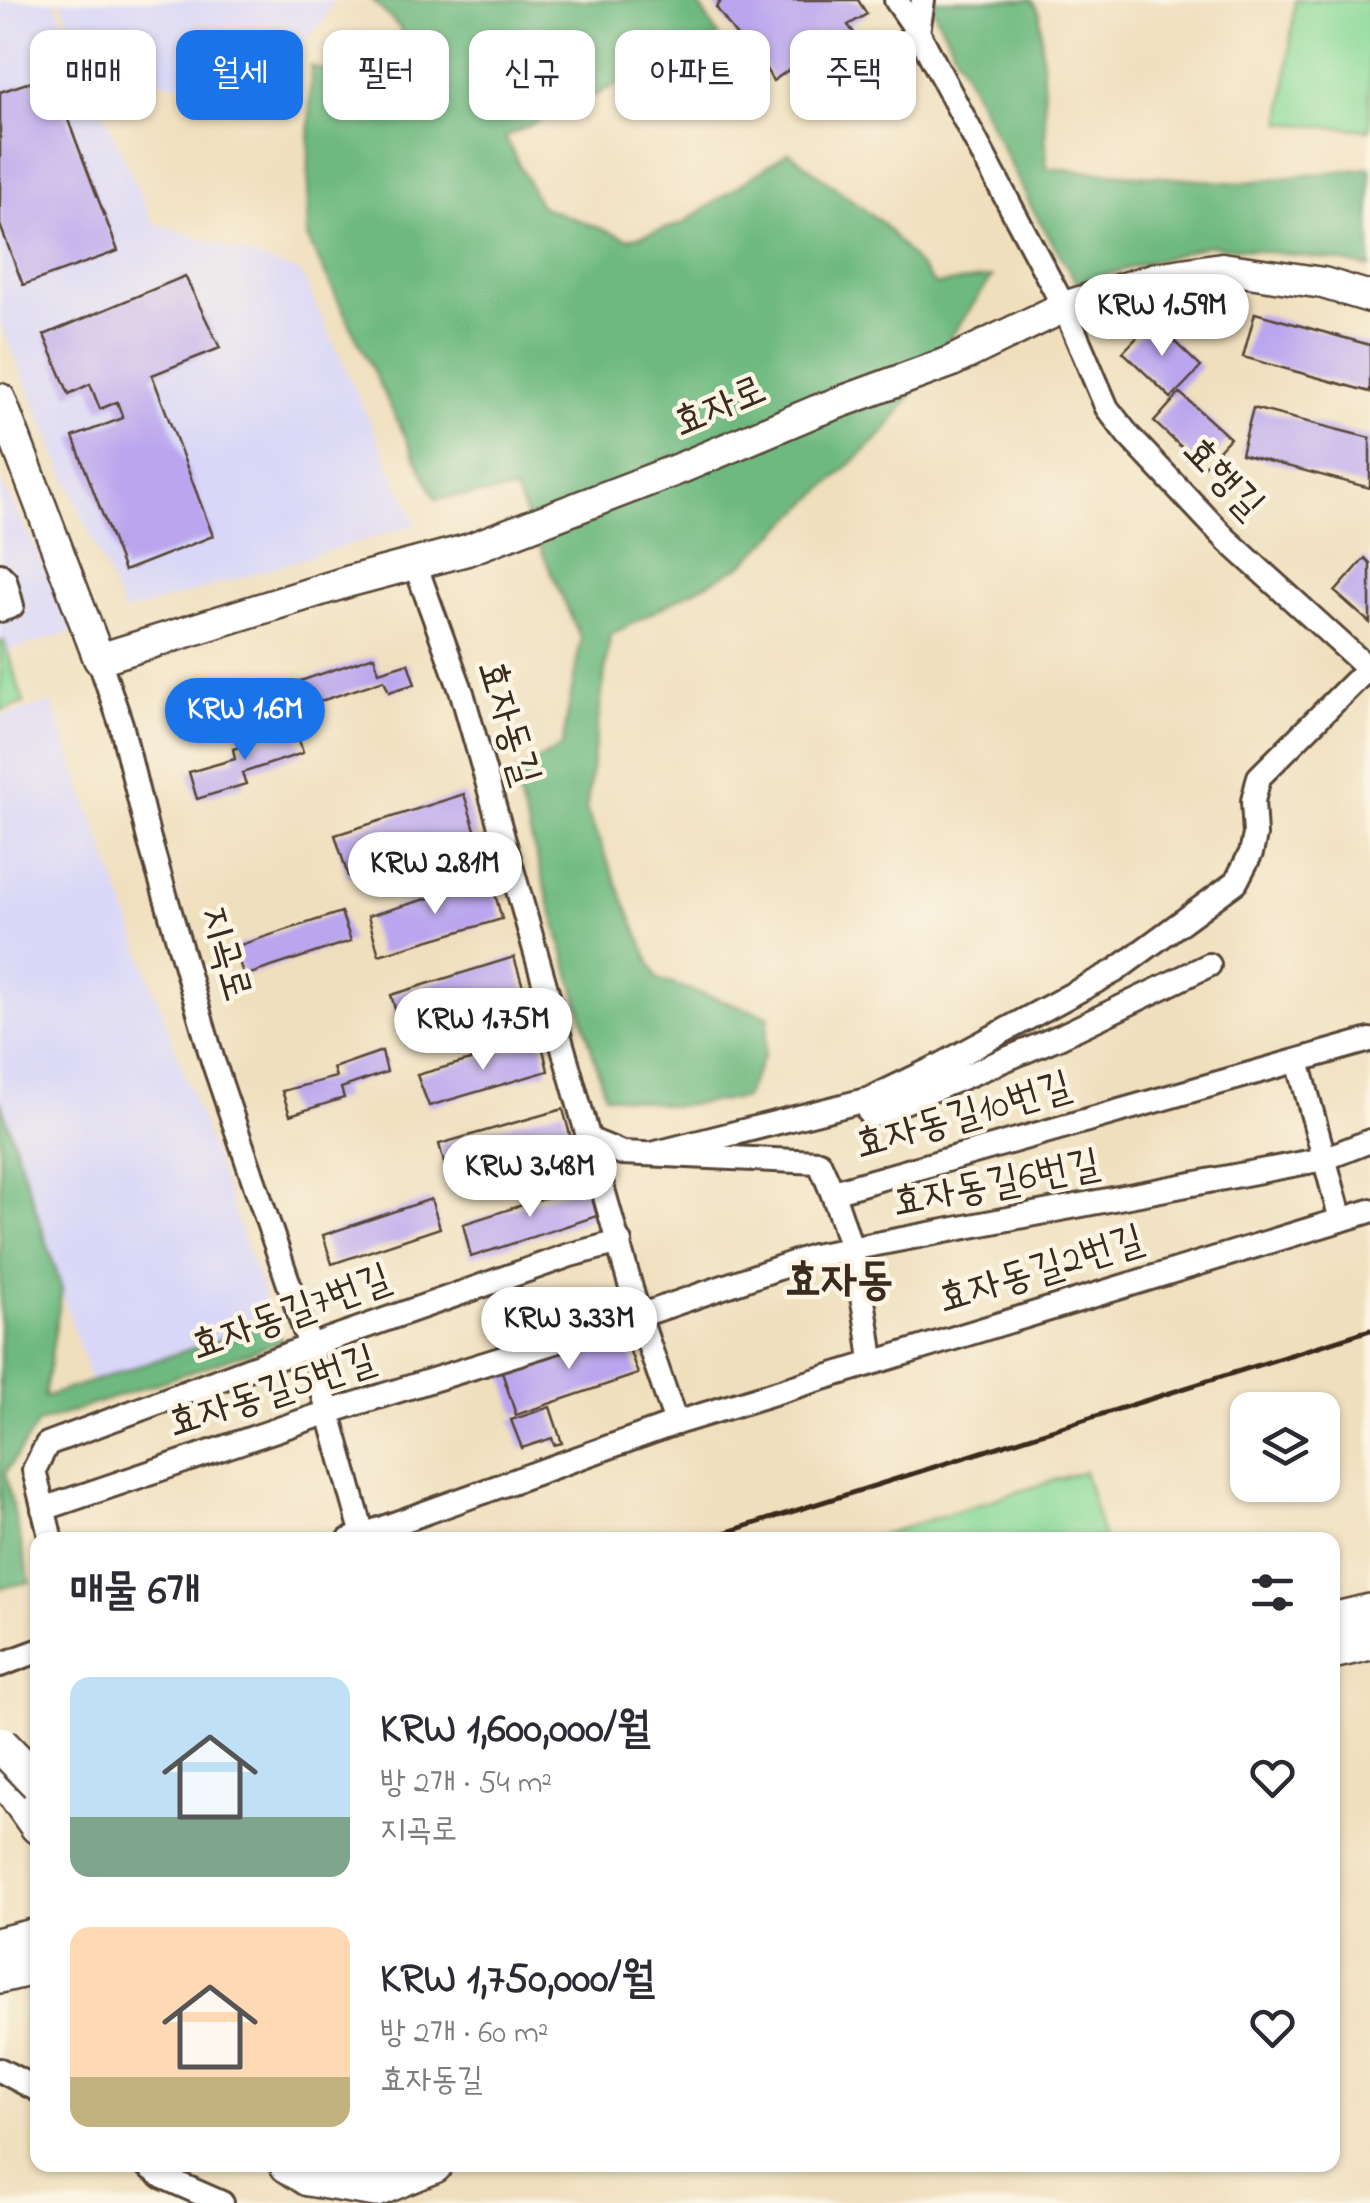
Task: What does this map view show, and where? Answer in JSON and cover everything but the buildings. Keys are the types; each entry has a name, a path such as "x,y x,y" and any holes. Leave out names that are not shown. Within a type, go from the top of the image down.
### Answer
{"main road":[{"path":"1340,1641 1361,1619"},
{"path":"0,1744 30,1775"},
{"path":"0,1772 30,1815"},
{"path":"0,1945 30,1938"},
{"path":"0,1975 30,1968"},
{"path":"299,2172 308,2178 376,2190 418,2172"}],"street":[{"name":"효행길","path":"896,0 918,32 1064,307 1100,396 1128,434 1227,540 1369,669"},
{"path":"918,32 922,0"},
{"name":"효자로","path":"99,659 466,550 950,362 1064,307 1156,278 1222,268 1323,283 1370,298"},
{"name":"지곡로","path":"0,399 121,724 213,1061 310,1346 329,1412 355,1532"},
{"name":"효자동길","path":"415,564 462,694 588,1139 676,1423"},
{"path":"0,575 12,606 0,610"},
{"path":"652,1154 862,1101 941,1066 1115,970 1236,882 1251,853 1253,801 1260,777 1369,669"},
{"path":"862,1101 872,1116 1061,1036 1209,965"},
{"name":"효자동길10번길","path":"588,1139 622,1153 820,1162 833,1192 1370,1040"},
{"path":"1298,1061 1341,1220"},
{"name":"효자동길6번길","path":"640,1316 813,1256 1324,1158 1370,1141"},
{"path":"833,1192 852,1251 872,1361"},
{"name":"효자동길2번길","path":"373,1532 676,1423 1370,1211"},
{"name":"효자동길7번길","path":"44,1509 34,1470 47,1444 310,1346 570,1255 620,1242"},
{"name":"효자동길5번길","path":"44,1509 329,1412 640,1316"},
{"path":"44,1509 49,1532"},
{"path":"0,1665 30,1655"},
{"path":"0,2070 30,2086"},
{"path":"156,2172 222,2203"}],"shaded area":[{"path":"0,0 54,0 67,30 30,30 30,120 107,120 152,222 301,273 417,524 124,613 0,321"},
{"path":"60,0 333,0 324,21 303,43 303,30 176,30 176,83 156,80 156,30 74,30"},
{"path":"0,479 74,631 0,654"},
{"path":"52,703 273,1322 91,1382 0,1100 0,717"}],"green space":[{"path":"372,0 696,0 715,30 615,30 615,86 595,95 595,30 469,30 469,120 541,120 505,137 540,206 629,239 682,224 789,152 882,223 935,285 992,277 886,431 742,565 610,635 586,810 657,979 769,1016 764,1056 744,1098 674,1106 605,1095 513,775 562,746 581,639 515,491 436,499 307,237 311,66 323,70 323,120 449,120 449,30 401,29"},
{"path":"929,0 1032,0 1040,13 1047,168 1239,183 1370,168 1370,268 1209,245 1077,283 1032,208"},
{"path":"1295,0 1370,0 1370,130 1282,123"},
{"path":"4,641 24,703 0,711 0,642"},
{"path":"0,1100 62,1289 44,1397 273,1322 282,1341 38,1423 5,1473 30,1582 0,1588"},
{"path":"1084,1471 1102,1532 890,1532"}],"railway":[{"path":"727,1532 1370,1330"},
{"path":"0,1758 30,1749"}],"district":[{"name":"효자동","path":"839,1282"}]}
